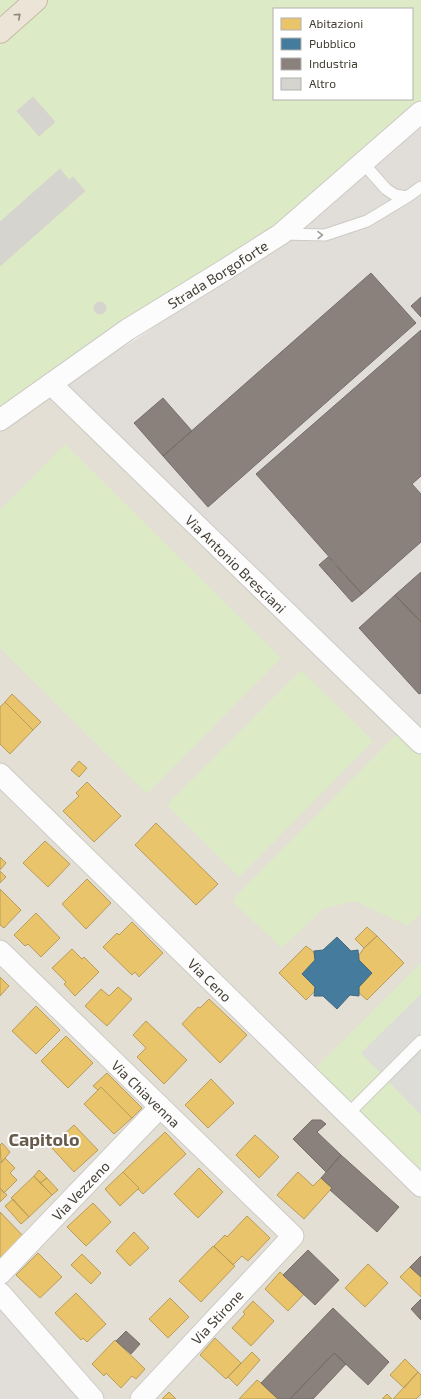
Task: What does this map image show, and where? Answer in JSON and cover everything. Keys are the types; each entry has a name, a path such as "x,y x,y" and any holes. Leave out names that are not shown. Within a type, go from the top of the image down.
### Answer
{"highway":[{"path":"0,32 36,0"}],"street":[{"name":"Strada Borgoforte","path":"0,420 127,330 281,234 421,112"},
{"name":"Via Antonio Bresciani","path":"50,384 421,743"},
{"name":"Via Ceno","path":"0,774 421,1186"},
{"name":"Via Chiavenna","path":"0,951 293,1236"},
{"name":"Via Vezzeno","path":"0,1274 160,1107"},
{"name":"Via Stirone","path":"141,1399 293,1236"},
{"path":"0,1294 93,1399"}],"lane":[{"path":"363,163 386,189 395,195 407,197"},
{"path":"281,234 326,235 366,221 421,187"},
{"path":"348,1114 421,1041"}],"shaded area":[{"path":"421,110 421,745 54,387 134,341 286,234"},
{"path":"54,387 421,746 421,1399 90,1399 0,1294 0,428"},
{"path":"421,994 421,1115 361,1053"},
{"path":"0,1294 90,1399 0,1399"}],"green space":[{"path":"0,0 421,0 421,110 286,234 0,428"},
{"path":"65,444 281,658 147,794 0,648 0,510"},
{"path":"301,670 373,741 239,877 167,805"},
{"path":"403,728 421,745 421,913 408,926 355,901 323,909 282,948 233,902 238,894"},
{"path":"421,963 421,1183 311,1072"}],"building: Abitazioni":[{"path":"12,694 41,722 33,730 5,702"},
{"path":"5,702 33,730 10,754 0,744 0,707"},
{"path":"79,761 87,768 79,777 71,770"},
{"path":"87,782 121,816 94,842 63,811 79,796 76,793"},
{"path":"156,823 218,884 196,905 135,845"},
{"path":"45,841 70,864 48,887 23,863"},
{"path":"0,857 6,863 0,870"},
{"path":"0,871 6,877 0,883"},
{"path":"87,879 111,903 86,929 62,904"},
{"path":"0,889 21,910 4,928 0,925"},
{"path":"36,913 60,938 41,957 28,944 25,946 14,935"},
{"path":"132,922 163,953 139,977 135,972 132,975 103,947 117,933 119,935"},
{"path":"367,927 377,936 364,948 355,939"},
{"path":"377,936 404,963 367,1000 359,993 359,987 372,973 359,960 359,955"},
{"path":"306,946 314,952 315,960 302,974 315,987 314,992 306,1000 279,973"},
{"path":"72,949 82,959 84,957 99,972 75,996 64,984 66,982 52,968"},
{"path":"0,977 9,986 0,996"},
{"path":"118,987 132,999 107,1026 85,1006 101,989 109,996"},
{"path":"209,999 247,1035 220,1063 182,1024 198,1007 200,1008"},
{"path":"36,1006 60,1030 36,1054 12,1031"},
{"path":"146,1021 187,1060 164,1084 137,1057 146,1048 133,1035"},
{"path":"66,1036 93,1063 68,1088 41,1061"},
{"path":"107,1073 142,1108 132,1118 101,1087 98,1090 93,1086"},
{"path":"211,1079 234,1103 208,1128 185,1105"},
{"path":"101,1087 132,1118 114,1134 84,1104"},
{"path":"74,1125 98,1150 74,1172 51,1147"},
{"path":"165,1132 186,1154 143,1194 123,1172"},
{"path":"255,1135 279,1157 259,1178 236,1155"},
{"path":"2,1143 10,1152 1,1163 0,1145"},
{"path":"5,1158 15,1168 10,1173 17,1180 4,1193 0,1188 0,1163"},
{"path":"199,1168 223,1192 198,1218 174,1194"},
{"path":"39,1170 47,1178 40,1183 34,1176"},
{"path":"123,1172 139,1188 120,1206 105,1189"},
{"path":"298,1172 313,1186 321,1178 332,1188 304,1219 277,1195"},
{"path":"34,1176 52,1195 29,1217 11,1198"},
{"path":"47,1178 58,1190 52,1195 40,1183"},
{"path":"0,1188 7,1195 0,1202"},
{"path":"13,1199 29,1217 21,1224 5,1206"},
{"path":"93,1203 111,1222 86,1246 67,1227"},
{"path":"0,1212 24,1237 2,1260 0,1259"},
{"path":"247,1216 270,1238 248,1261 242,1256 233,1265 214,1246 225,1235 227,1237"},
{"path":"134,1232 149,1248 130,1266 116,1251"},
{"path":"213,1246 235,1266 201,1302 179,1281"},
{"path":"38,1253 62,1277 40,1298 16,1275"},
{"path":"82,1254 101,1273 91,1284 71,1265"},
{"path":"368,1264 388,1283 365,1307 345,1288"},
{"path":"410,1267 421,1277 421,1297 400,1277"},
{"path":"280,1272 304,1294 288,1311 265,1289"},
{"path":"76,1293 106,1324 87,1342 83,1338 81,1340 55,1313"},
{"path":"170,1298 189,1317 168,1338 149,1319"},
{"path":"253,1301 274,1321 251,1346 232,1328 245,1314 243,1312"},
{"path":"215,1338 241,1363 226,1379 200,1355"},
{"path":"115,1340 145,1369 136,1379 132,1376 121,1388 106,1373 104,1376 92,1364"},
{"path":"252,1352 260,1360 237,1386 228,1377"},
{"path":"405,1359 418,1372 404,1388 390,1375"},
{"path":"418,1372 421,1375 421,1394 416,1399 393,1399"},
{"path":"257,1380 261,1383 278,1399 239,1399"},
{"path":"169,1392 176,1399 162,1399"},
{"path":"387,1394 392,1399 382,1399"}],"building: Pubblico":[{"path":"337,937 351,951 358,950 359,960 372,973 359,987 359,996 350,995 337,1009 323,996 314,996 315,987 302,974 315,960 314,951 323,950"}],"building: Industria":[{"path":"371,273 416,323 208,507 163,456"},
{"path":"421,297 421,317 411,306"},
{"path":"421,330 421,476 412,484 421,494 421,542 362,594 256,474"},
{"path":"163,398 192,431 163,456 134,423"},
{"path":"328,557 362,594 352,602 319,565"},
{"path":"421,572 421,622 395,595"},
{"path":"395,595 421,622 421,693 419,694 359,628"},
{"path":"312,1120 321,1120 326,1124 317,1132 341,1155 326,1172 293,1139"},
{"path":"341,1155 399,1207 377,1232 330,1190 332,1188 321,1178"},
{"path":"308,1250 339,1280 315,1305 283,1275"},
{"path":"421,1256 421,1277 410,1267"},
{"path":"421,1299 421,1320 411,1309"},
{"path":"333,1308 389,1362 368,1385 334,1353 290,1399 278,1399 261,1383"},
{"path":"126,1331 140,1344 131,1354 116,1341"},
{"path":"334,1353 346,1364 313,1399 290,1399"}],"building: Altro":[{"path":"33,97 55,122 39,136 17,111"},
{"path":"60,169 69,180 73,177 85,191 0,266 0,222"},
{"path":"98,302 102,302 106,308 102,314 98,314 94,310 94,306"}],"district":[{"name":"Capitolo","path":"44,1139"}]}
